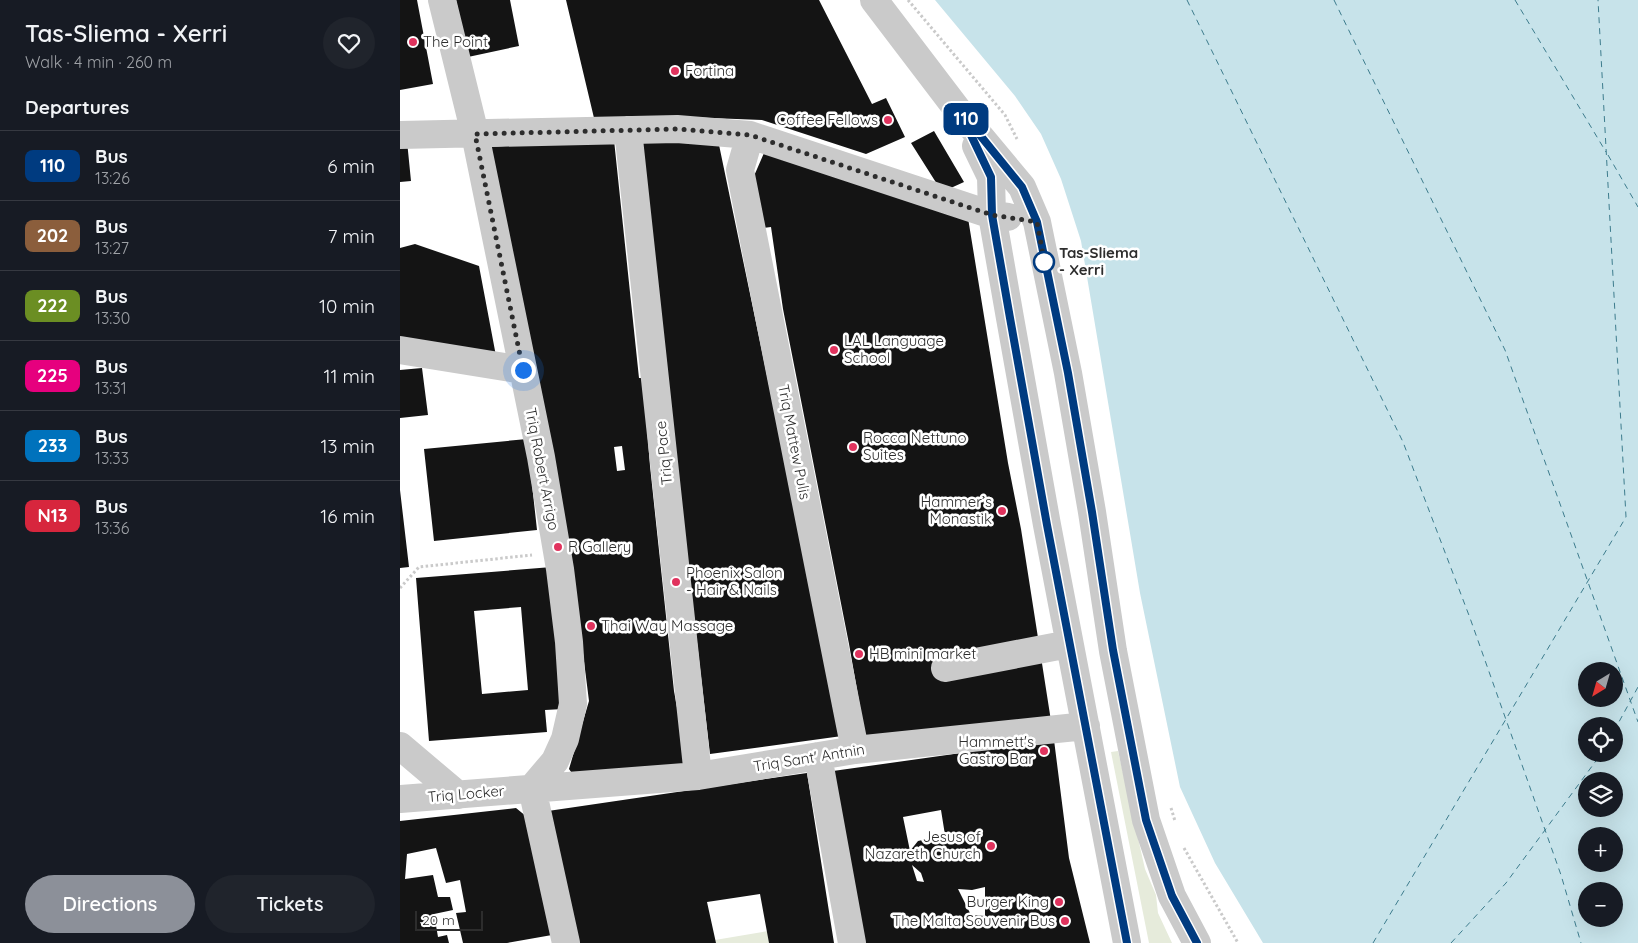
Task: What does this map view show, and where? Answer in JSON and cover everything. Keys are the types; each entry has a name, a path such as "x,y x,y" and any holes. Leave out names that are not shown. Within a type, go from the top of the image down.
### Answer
{"street":[{"name":"Triq Robert Arrigo","path":"442,0 475,134 541,457 557,552 568,642 573,704 565,739 555,761 532,788"},
{"path":"874,0 1022,187 1037,222 1068,373 1113,650 1146,820 1172,896 1197,943"},
{"path":"958,108 991,177 992,215 1069,644 1127,943"},
{"path":"400,135 677,129 750,135 992,215 1037,222"},
{"name":"Triq Pace","path":"628,130 698,776"},
{"name":"Triq Mattew Pulis","path":"750,135 740,170 855,750"},
{"path":"400,350 523,370"},
{"path":"946,668 1069,644"},
{"name":"Triq Sant' Antnin","path":"532,788 698,776 855,750 1086,726"},
{"path":"400,746 458,795"},
{"path":"818,756 852,943"},
{"path":"532,788 566,943"},
{"name":"Triq Locker","path":"400,799 532,788"}],"path":[{"path":"400,588 419,567 557,552"}],"green space":[{"path":"1118,751 1145,869 1156,895 1158,913 1172,943 1149,943 1111,752"},
{"path":"768,931 769,943 716,943 715,940"}],"water":[{"path":"935,0 1638,0 1638,943 1263,943 1215,863 1180,787 1140,593 1081,241 1061,179 1041,134 1015,96"}],"building":[{"name":"The Point","path":"400,0 417,0 433,84 400,90"},
{"path":"456,0 510,0 519,46 468,57"},
{"name":"Fortina","path":"566,0 819,0 872,104 886,98 905,137 866,154 762,120 659,116 594,118"},
{"path":"934,131 964,182 942,192 911,143"},
{"path":"614,140 639,378 643,378 650,466 674,691 688,768 574,776 569,769 589,701 571,558 489,147","holes":["622,446 625,470 617,471 614,447"]},
{"path":"718,140 842,736 710,754 639,142"},
{"path":"407,141 411,181 400,182 400,142"},
{"path":"764,153 968,218 1008,463 1021,529 1051,721 866,741 849,644 783,309 771,227 763,228 754,176"},
{"path":"415,244 479,266 496,356 400,339 400,248"},
{"path":"422,368 428,415 400,418 400,370"},
{"path":"527,439 537,530 434,541 424,449"},
{"path":"400,490 409,567 400,568"},
{"path":"552,567 563,709 545,710 547,732 429,741 416,578","holes":["521,607 528,690 482,694 474,611"]},
{"path":"1054,740 1069,858 1090,943 863,943 833,771","holes":["941,810 945,835 918,841 910,851 903,817","912,865 921,873 924,882 917,881","985,887 985,916 971,915 958,889 972,890"]},
{"path":"807,773 834,943 769,943 760,894 707,902 716,943 579,943 548,811"},
{"path":"516,808 527,817 552,935 507,943 463,943 456,913 466,912 460,880 446,883 436,848 407,854 405,879 433,875 438,897 450,897 453,910 434,914 438,937 447,935 449,943 400,943 400,821"}],"ferry route":[{"path":"1187,0 1403,442 1470,618 1561,875 1581,943"},
{"path":"1334,0 1505,350 1638,722"},
{"path":"1515,0 1606,152"},
{"path":"1373,943 1626,517 1598,0"},
{"path":"1608,155 1638,207"},
{"path":"1622,717 1638,687"},
{"path":"1451,943 1506,883 1595,762"}],"bus line":[{"name":"110","path":"1127,943 1069,644 1010,318 992,215 991,177 958,108 1022,187 1037,222 1068,373 1113,650 1146,820 1172,896 1197,943"}],"place":[{"name":"The Point","path":"413,42"},
{"name":"Fortina","path":"675,71"},
{"name":"Coffee Fellows","path":"888,120"},
{"name":"Tas-Sliema - Xerri","path":"1044,262"},
{"name":"LAL Language School","path":"834,350"},
{"name":"Rocca Nettuno Suites","path":"853,447"},
{"name":"Hammer’s Monastik","path":"1002,511"},
{"name":"R Gallery","path":"558,547"},
{"name":"Phoenix Salon - Hair & Nails","path":"676,582"},
{"name":"Thai Way Massage","path":"591,626"},
{"name":"HB mini market","path":"859,654"},
{"name":"Hammett's Gastro Bar","path":"1044,751"},
{"name":"Jesus of Nazareth Church","path":"991,846"},
{"name":"Burger King","path":"1059,902"},
{"name":"The Malta Souvenir Bus","path":"1065,921"}],"route":[{"path":"523,370 475,134 677,129 750,135 992,215 1037,222 1045,266 1044,262"}]}
